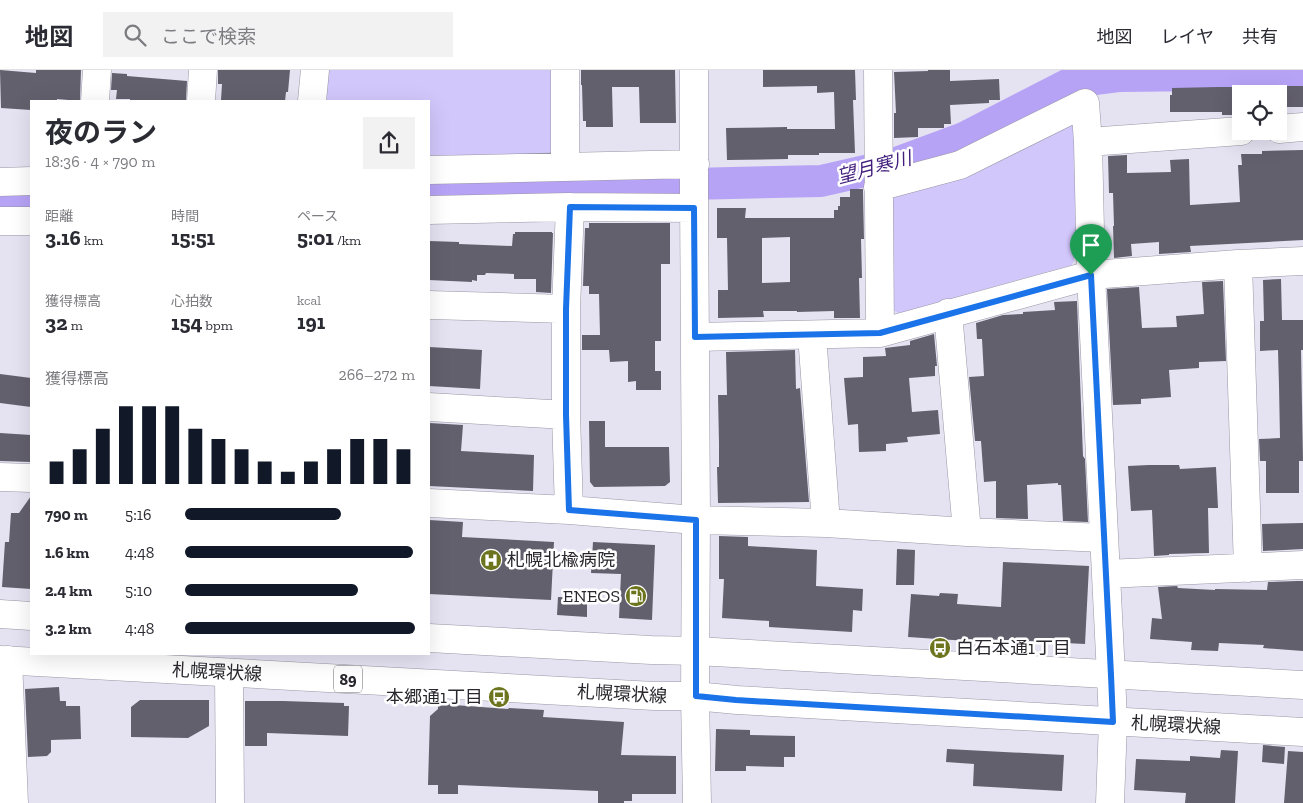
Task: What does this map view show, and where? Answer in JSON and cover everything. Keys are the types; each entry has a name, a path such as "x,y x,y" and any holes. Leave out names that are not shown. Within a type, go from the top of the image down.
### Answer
{"street":[{"path":"95,100 97,70"},
{"path":"201,100 203,70"},
{"path":"312,100 315,70"},
{"path":"565,70 565,166"},
{"path":"694,70 697,803"},
{"path":"878,70 880,333"},
{"path":"878,173 960,165 1085,103 1088,142 1091,275 1113,722 1110,803"},
{"path":"1287,128 1303,127"},
{"path":"1088,142 1232,132"},
{"path":"430,170 565,166 694,183"},
{"path":"0,182 30,181"},
{"path":"430,210 570,207 694,183"},
{"path":"569,510 566,415 566,309 570,207"},
{"path":"0,221 30,221"},
{"path":"695,337 880,333 1091,275 1303,261"},
{"path":"1238,264 1248,568"},
{"path":"430,305 566,309"},
{"path":"948,313 967,532"},
{"path":"812,335 826,523"},
{"path":"430,407 566,415"},
{"path":"0,477 30,478"},
{"path":"430,503 569,510 696,520 826,523 1104,538"},
{"path":"1106,574 1303,565"},
{"path":"0,614 30,616"},
{"path":"430,638 1303,685"},
{"path":"4,660 14,803"},
{"name":"札幌環状線","path":"4,660 654,696 696,696 746,701 1303,732"},
{"path":"229,673 230,803"}],"shaded area":[{"path":"328,70 556,70 557,154 430,157 430,100 326,100"},
{"path":"1076,116 1077,252 1072,265 971,293 902,315 891,309 888,194"}],"building":[{"path":"0,70 36,73 36,70 81,70 80,100 30,100 30,110 1,108"},
{"path":"218,70 290,70 288,92 286,92 285,100 221,100 222,84 218,84"},
{"path":"581,70 675,70 676,123 640,123 639,87 612,87 613,127 586,127 586,121 583,121"},
{"path":"763,70 855,70 856,100 853,100 855,153 788,155 788,159 727,160 726,128 787,127 787,129 835,129 834,92 817,93 817,86 763,87"},
{"path":"950,70 950,81 999,79 1000,100 989,100 989,103 950,105 951,124 944,124 944,128 918,128 918,137 894,138 894,113 896,113 894,72"},
{"path":"112,73 187,81 186,100 116,99 117,90 111,90"},
{"path":"1287,86 1303,86 1303,107 1287,107"},
{"path":"1232,87 1232,115 1222,115 1222,112 1170,112 1172,88"},
{"path":"1303,150 1303,240 1190,246 1191,252 1159,254 1159,242 1131,244 1132,256 1114,258 1113,193 1109,193 1108,156 1127,155 1127,173 1171,172 1170,160 1189,159 1190,205 1240,202 1238,165 1242,165 1241,154 1262,154 1262,151"},
{"path":"850,189 863,189 864,239 861,239 862,278 859,278 860,318 834,318 834,311 763,311 764,317 718,318 718,290 728,290 727,238 717,238 717,208 746,208 745,218 834,218 834,210 838,210 838,206 840,206 840,197 850,197","holes":["790,237 790,282 762,283 762,238"]},
{"path":"589,223 670,223 670,264 661,264 661,341 655,341 655,371 661,371 661,390 636,390 636,381 628,382 628,361 610,362 609,350 582,350 582,335 600,335 599,294 589,294 589,286 583,286 585,228 589,228"},
{"path":"515,232 553,233 551,293 536,292 536,279 514,279 514,274 486,273 485,275 477,275 477,281 472,280 472,282 430,280 430,241 512,246 513,234"},
{"path":"1281,279 1282,320 1303,320 1303,350 1301,350 1303,461 1299,461 1299,493 1266,493 1266,461 1260,461 1259,439 1280,438 1278,350 1260,351 1260,321 1264,321 1263,280"},
{"path":"1223,281 1226,361 1199,362 1199,368 1169,370 1171,397 1141,399 1141,404 1113,405 1107,289 1139,287 1142,328 1177,327 1176,316 1204,314 1202,282"},
{"path":"1077,301 1083,456 1085,459 1088,522 1063,521 1061,485 1058,485 1058,483 1027,485 1028,519 996,518 996,481 984,482 981,441 975,441 969,377 984,376 982,339 977,339 976,323 1003,315 1055,310 1054,302"},
{"path":"934,334 937,366 935,366 935,376 909,378 912,412 938,410 940,434 907,437 908,442 886,444 886,451 859,452 858,424 848,425 844,378 863,377 863,357 886,356 885,348 910,345 910,341"},
{"path":"430,347 482,350 480,389 430,386"},
{"path":"795,350 796,389 800,388 809,502 718,503 718,395 727,395 726,352"},
{"path":"0,374 30,378 30,407 0,403"},
{"path":"589,421 605,421 605,447 669,447 670,482 665,486 594,487 590,482"},
{"path":"430,423 463,425 461,451 534,455 533,491 430,486"},
{"path":"0,433 30,435 30,462 0,461"},
{"path":"1179,465 1180,469 1216,467 1218,508 1208,508 1209,553 1154,556 1152,510 1131,511 1128,466"},
{"path":"30,497 30,589 2,587 5,542 9,542 11,513 19,513"},
{"name":"札幌北楡病院","path":"430,520 463,522 462,537 554,542 551,600 430,594"},
{"path":"1303,523 1303,549 1263,551 1262,524"},
{"path":"719,536 748,537 748,546 817,550 816,586 863,589 862,611 853,610 852,632 769,627 769,621 722,618 724,579 719,579"},
{"name":"ENEOS","path":"593,542 655,545 652,620 619,618 621,574 591,573"},
{"path":"897,549 915,550 914,585 896,585"},
{"path":"1003,562 1089,566 1085,644 983,639 983,642 908,637 911,594 939,596 940,593 958,594 957,604 1001,607"},
{"path":"1303,581 1303,651 1263,648 1264,645 1219,643 1218,651 1191,650 1192,642 1150,639 1152,618 1162,619 1158,587 1177,586 1178,588 1215,590 1267,590 1268,582"},
{"path":"558,597 587,598 587,617 557,615"},
{"path":"59,687 60,701 66,701 66,706 80,706 81,739 51,740 51,752 47,756 28,757 25,689"},
{"path":"140,700 209,700 209,726 188,738 131,737 131,707"},
{"path":"245,701 344,703 344,706 349,706 348,736 267,733 267,746 245,746"},
{"path":"438,702 454,702 454,705 544,710 543,717 624,722 621,755 676,756 676,794 632,794 632,801 624,801 624,803 598,803 598,791 458,785 458,794 438,794 438,785 428,785 430,716 438,709"},
{"path":"716,729 750,730 750,735 795,736 795,757 784,757 784,767 746,766 746,771 715,771"},
{"path":"1263,745 1285,747 1284,764 1262,762"},
{"path":"947,749 1064,755 1062,791 973,786 974,764 946,762"},
{"path":"1221,750 1238,751 1235,803 1185,803 1186,793 1134,790 1136,759 1190,761 1190,756 1220,758"},
{"path":"1288,751 1303,752 1303,803 1284,803"}],"waterway":[{"name":"望月寒川","path":"430,190 821,181 891,165 964,138 1073,82 1120,76 1303,74"},
{"name":"望月寒川","path":"0,202 30,201"}],"place":[{"name":"札幌北楡病院","path":"491,560"},
{"name":"ENEOS","path":"636,596"},
{"name":"白石本通1丁目","path":"940,648"},
{"name":"本郷通1丁目","path":"499,697"}],"route":[{"path":"570,207 694,208 695,337 880,333 1091,275 1113,722 736,700 696,696 696,520 569,510 566,415 566,309 570,207"}]}
